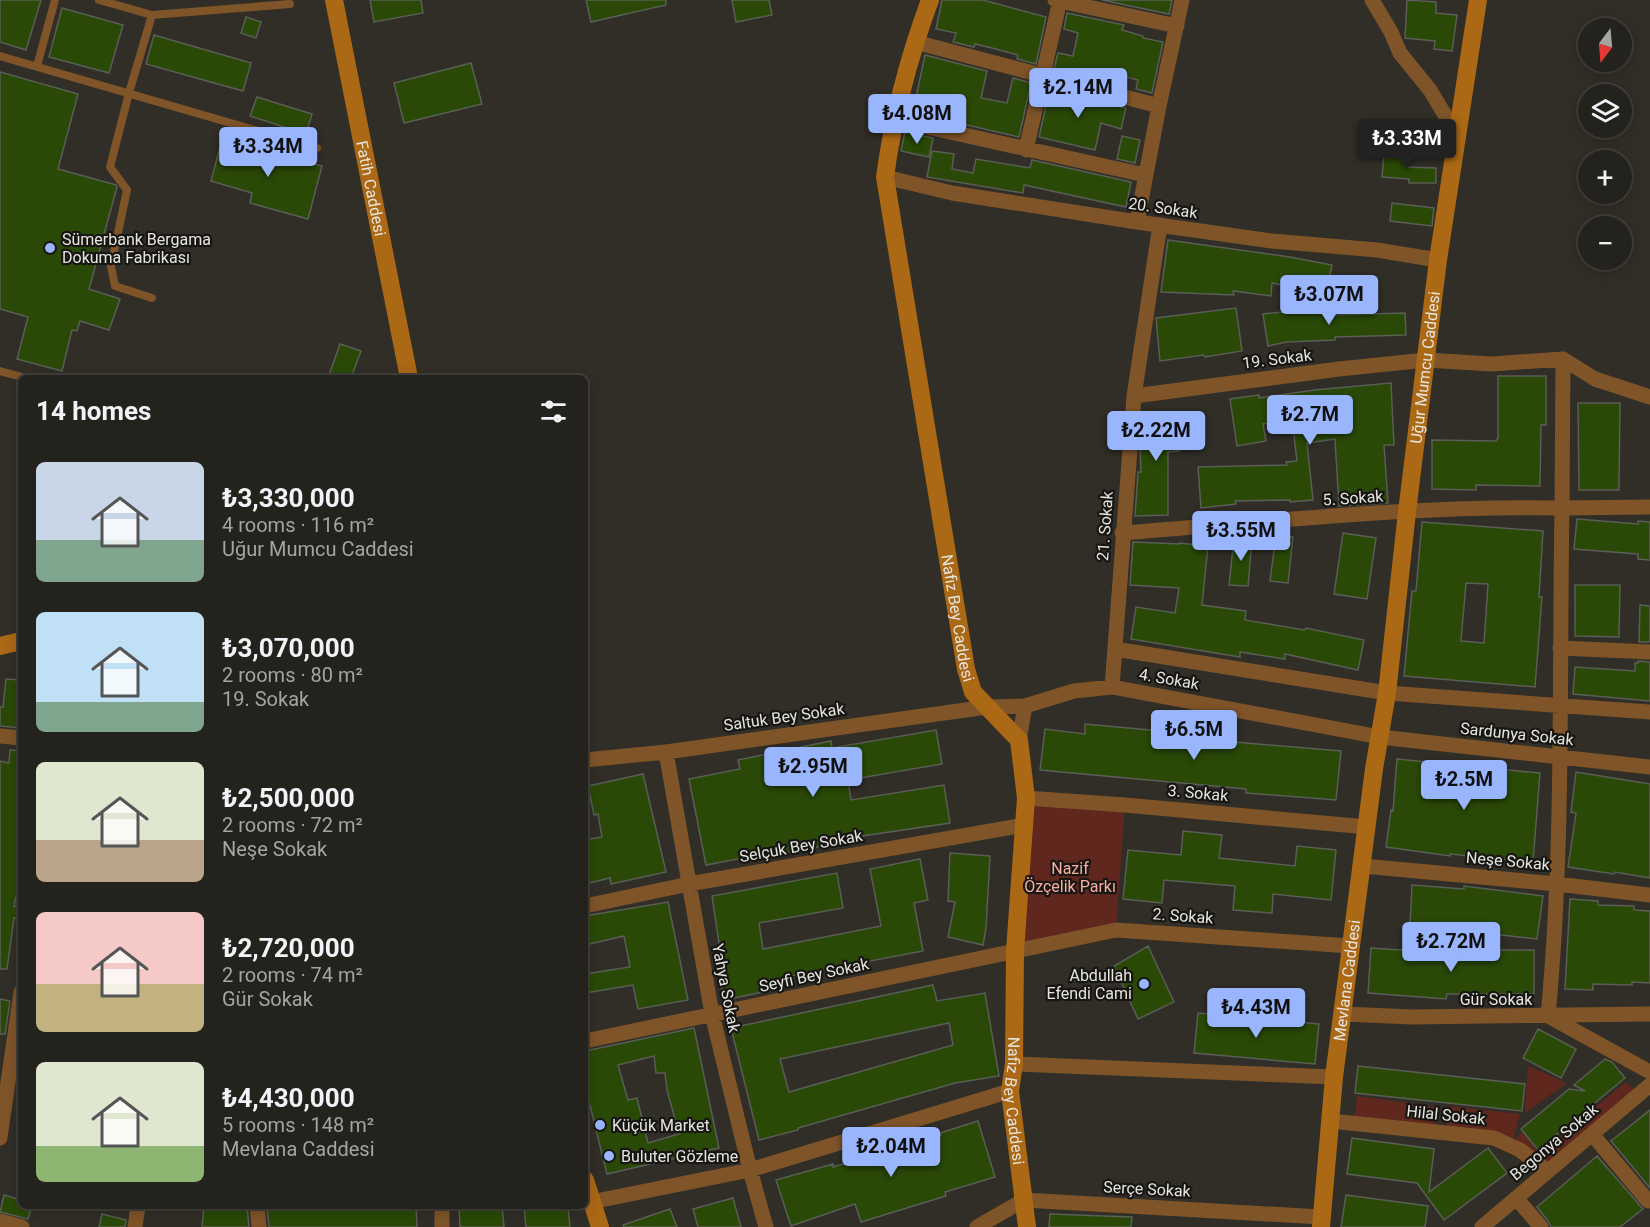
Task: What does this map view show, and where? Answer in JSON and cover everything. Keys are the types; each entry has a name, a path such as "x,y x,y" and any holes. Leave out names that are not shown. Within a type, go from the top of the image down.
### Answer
{"street":[{"name":"Fatih Caddesi","path":"334,0 408,375"},
{"name":"Nafiz Bey Caddesi","path":"930,0 915,42 885,177 966,669 973,692 1019,740 1026,798 1015,951 1014,1064 1010,1091 1027,1227"},
{"path":"1026,150 1044,75 1058,0 1177,26"},
{"path":"1137,222 1182,0"},
{"path":"1372,0 1391,32 1400,53 1430,90 1458,137"},
{"name":"Uğur Mumcu Caddesi","path":"1380,737 1438,260 1458,137 1474,4"},
{"path":"915,42 1159,106"},
{"path":"896,120 1145,175"},
{"name":"20. Sokak","path":"885,177 952,193 1137,222 1272,241 1377,250 1438,260"},
{"name":"21. Sokak","path":"1112,687 1134,396 1160,225"},
{"path":"1563,359 1595,380 1650,396"},
{"path":"1563,359 1560,813 1554,953 1548,1016 1650,1072"},
{"name":"19. Sokak","path":"1134,396 1426,360 1492,364 1563,359"},
{"name":"5. Sokak","path":"1122,532 1407,512 1514,507 1650,507"},
{"path":"0,646 18,642"},
{"path":"1560,648 1650,651"},
{"path":"1115,649 1387,693 1650,712"},
{"name":"4. Sokak","path":"987,707 1025,706 1074,690 1112,687 1380,737"},
{"path":"1019,740 1025,706"},
{"name":"Saltuk Bey Sokak","path":"588,760 666,752 987,707"},
{"path":"0,736 18,738"},
{"name":"Sardunya Sokak","path":"1380,737 1650,767"},
{"name":"Mevlana Caddesi","path":"1321,1222 1334,1077 1380,737"},
{"name":"Yahya Sokak","path":"666,752 712,1014 766,1227"},
{"name":"3. Sokak","path":"1026,798 1125,804 1367,827"},
{"name":"Selçuk Bey Sokak","path":"588,905 689,884 1024,825"},
{"name":"Neşe Sokak","path":"1363,866 1650,895"},
{"name":"2. Sokak","path":"1015,951 1116,930 1351,946"},
{"name":"Seyfi Bey Sokak","path":"588,1040 1015,951"},
{"path":"0,1138 18,1013"},
{"name":"Gür Sokak","path":"1343,1014 1412,1017 1650,1014"},
{"path":"1014,1064 1334,1077"},
{"name":"Begonya Sokak","path":"1482,1227 1650,1085"},
{"path":"591,1202 750,1170 1010,1091"},
{"name":"Hilal Sokak","path":"1331,1121 1494,1138 1520,1150 1547,1171"},
{"path":"1592,1134 1648,1200"},
{"path":"588,1191 600,1227"},
{"path":"1516,1198 1541,1227"},
{"path":"977,1227 1024,1200"},
{"name":"Serçe Sokak","path":"1024,1200 1321,1222"},
{"path":"135,1227 138,1209"},
{"path":"257,1209 259,1227"},
{"path":"442,1209 442,1227"},
{"path":"0,1221 22,1227"}],"lane":[{"path":"37,66 56,0"},
{"path":"99,0 153,15 290,4"},
{"path":"152,298 115,286 111,266 127,190 110,166 153,15"},
{"path":"0,56 317,148"},
{"path":"0,370 18,376"}],"green space":[{"name":"Nazif Özçelik Parkı","path":"1026,798 1125,805 1116,930 1015,951"},
{"path":"1528,1066 1567,1083 1525,1113"},
{"path":"1626,1082 1636,1092 1547,1165 1512,1142 1447,1130 1448,1106 1520,1114 1513,1141 1523,1131 1539,1154"},
{"path":"1357,1096 1438,1107 1435,1128 1354,1120"}],"building":[{"path":"0,0 41,0 26,50 0,42"},
{"path":"370,0 421,0 423,13 374,22"},
{"path":"586,0 666,0 666,5 591,22"},
{"path":"732,0 769,0 772,15 736,22"},
{"path":"942,0 983,0 1046,17 1036,64 1017,59 1018,55 996,49 953,42 956,33 936,29"},
{"path":"1102,0 1172,0 1169,14"},
{"path":"1407,0 1436,2 1436,13 1457,15 1452,51 1434,49 1435,41 1405,38"},
{"path":"62,8 123,25 109,73 49,57"},
{"path":"1067,13 1124,25 1122,30 1163,42 1152,93 1136,89 1138,80 1096,69 1091,78 1054,69 1058,53 1073,56 1078,33 1064,29"},
{"path":"246,17 261,22 256,38 241,33"},
{"path":"154,35 251,63 243,91 146,64"},
{"path":"925,55 987,71 981,98 1007,103 1013,78 1031,83 1019,137 941,119 943,109 915,102"},
{"path":"471,63 482,104 404,123 394,83"},
{"name":"Sümerbank Bergama Dokuma Fabrikası","path":"0,72 78,94 58,169 117,187 89,289 120,299 109,330 80,321 77,331 72,330 62,371 17,359 28,317 0,309"},
{"path":"1050,88 1126,108 1121,129 1101,123 1095,150 1039,137"},
{"path":"257,97 312,114 306,134 250,116"},
{"path":"905,132 933,138 929,157 901,151"},
{"path":"1122,136 1140,140 1135,163 1117,159"},
{"path":"222,140 322,166 308,219 250,203 252,193 211,181"},
{"path":"932,151 954,154 952,169 973,173 976,159 1030,168 1032,160 1131,182 1126,207 1024,185 1023,193 927,177"},
{"path":"1384,153 1407,155 1406,167 1436,168 1436,183 1409,183 1409,179 1382,177"},
{"path":"1392,203 1434,208 1432,226 1390,221"},
{"path":"1168,240 1332,265 1326,294 1272,283 1271,296 1233,291 1234,295 1161,292"},
{"path":"1333,307 1333,315 1405,313 1406,335 1335,337 1335,340 1287,342 1268,346 1263,314"},
{"path":"1236,308 1242,351 1160,361 1156,318"},
{"path":"340,344 361,351 352,375 329,375"},
{"path":"1498,376 1546,376 1546,425 1541,425 1540,486 1476,485 1476,490 1432,489 1432,440 1496,441 1498,438"},
{"path":"1391,383 1394,445 1384,445 1388,503 1339,506 1335,439 1307,443 1313,500 1235,501 1236,504 1201,508 1198,467 1287,465 1286,462 1297,461 1292,420 1263,424 1266,441 1237,446 1230,399 1259,395 1259,398"},
{"path":"1578,403 1620,403 1619,490 1579,490"},
{"path":"1177,412 1179,451 1168,452 1168,515 1135,516 1138,472 1141,472 1142,413"},
{"path":"1577,519 1638,524 1638,521 1650,522 1650,560 1638,559 1638,554 1574,549"},
{"path":"1422,522 1543,531 1539,597 1542,597 1535,687 1404,676 1412,591 1416,591","holes":["1466,583 1488,584 1484,643 1461,641"]},
{"path":"1343,533 1376,538 1367,599 1334,594"},
{"path":"1276,535 1293,537 1288,583 1270,581"},
{"path":"1234,538 1252,540 1248,586 1229,585"},
{"path":"1133,542 1208,546 1202,605 1246,611 1245,620 1305,630 1306,628 1364,640 1358,670 1285,654 1285,659 1240,652 1240,657 1131,639 1136,607 1175,613 1179,588 1130,585"},
{"path":"1575,585 1620,585 1619,637 1575,636"},
{"path":"1640,605 1650,606 1650,642 1639,642"},
{"path":"1650,662 1650,701 1573,694 1575,667 1635,671 1635,663"},
{"path":"6,679 18,680 18,728 0,726 0,707 3,707"},
{"path":"1085,724 1236,738 1235,742 1341,751 1336,800 1246,793 1246,789 1040,770 1045,729 1085,734"},
{"path":"936,730 942,764 848,780 851,800 944,785 950,823 849,838 849,841 754,859 753,856 706,865 689,779 740,769 738,760 831,741 832,748"},
{"path":"10,750 18,751 18,888 14,906 18,907 18,919 14,918 7,969 0,969 0,761 9,763"},
{"path":"1397,759 1540,773 1533,862 1450,854 1450,856 1386,847 1391,810 1393,811"},
{"path":"1576,772 1650,784 1650,878 1568,867 1576,813 1571,812"},
{"path":"643,774 666,872 611,884 610,878 588,883 588,839 602,837 598,814 594,815 588,786"},
{"path":"1183,831 1222,835 1219,858 1295,866 1297,846 1336,850 1331,900 1273,894 1272,913 1233,910 1235,886 1164,880 1162,903 1123,899 1128,850 1181,855"},
{"path":"950,853 990,856 983,945 948,937 955,902 948,901"},
{"path":"920,859 928,900 914,903 923,951 770,980 772,990 724,1000 718,971 723,970 712,896 837,873 843,908 759,923 763,949 881,926 870,869"},
{"path":"1412,885 1464,889 1464,886 1543,896 1537,939 1410,925"},
{"path":"1570,899 1598,901 1598,905 1634,906 1634,910 1650,911 1650,983 1593,984 1593,990 1565,989"},
{"path":"668,902 688,1000 638,1009 633,985 588,992 588,974 630,967 624,936 588,944 588,915"},
{"name":"Abdullah Efendi Cami","path":"1148,946 1174,1002 1138,1019 1114,966"},
{"path":"1371,948 1460,954 1460,950 1534,950 1534,994 1447,994 1446,999 1368,993"},
{"path":"933,985 937,1001 985,993 999,1076 955,1083 759,1140 731,1028","holes":["949,1023 953,1045 789,1092 780,1059"]},
{"path":"0,999 10,1001 5,1034 0,1034"},
{"path":"1198,1013 1319,1024 1315,1064 1194,1053"},
{"path":"694,1028 719,1148 607,1174 588,1097 588,1050","holes":["654,1056 656,1073 665,1073 667,1090 679,1134 648,1143 637,1098 628,1100 618,1065"]},
{"path":"1538,1029 1576,1049 1561,1078 1523,1058"},
{"path":"1605,1059 1612,1062 1625,1078 1538,1150 1521,1129 1569,1089 1585,1091 1574,1085"},
{"path":"1358,1066 1525,1084 1522,1111 1355,1093"},
{"path":"1650,1110 1650,1188 1611,1141"},
{"path":"978,1121 995,1177 945,1192 946,1196 861,1222 855,1204 791,1226 776,1180 833,1164 833,1167 941,1135 940,1133"},
{"path":"1352,1138 1434,1149 1429,1192 1488,1148 1507,1173 1444,1220 1417,1183 1347,1174"},
{"path":"1597,1156 1643,1209 1620,1227 1551,1227 1537,1207"},
{"path":"4,1195 18,1199 18,1209 31,1209 28,1219 0,1212"},
{"path":"1346,1195 1428,1206 1425,1227 1341,1227"},
{"path":"733,1198 741,1227 698,1227 693,1209"},
{"path":"204,1209 247,1209 249,1227 202,1227"},
{"path":"267,1209 416,1209 417,1227 269,1227"},
{"path":"459,1209 502,1209 504,1227 460,1227"},
{"path":"524,1209 568,1209 570,1227 526,1227"},
{"path":"670,1209 677,1227 624,1227 623,1225"},
{"path":"102,1214 126,1220 125,1227 99,1227"},
{"path":"1050,1214 1132,1217 1131,1227 1049,1227"}],"place":[{"name":"Sümerbank Bergama Dokuma Fabrikası","path":"50,248"},
{"name":"Abdullah Efendi Cami","path":"1144,984"},
{"name":"Küçük Market","path":"600,1125"},
{"name":"Buluter Gözleme","path":"609,1156"}]}
